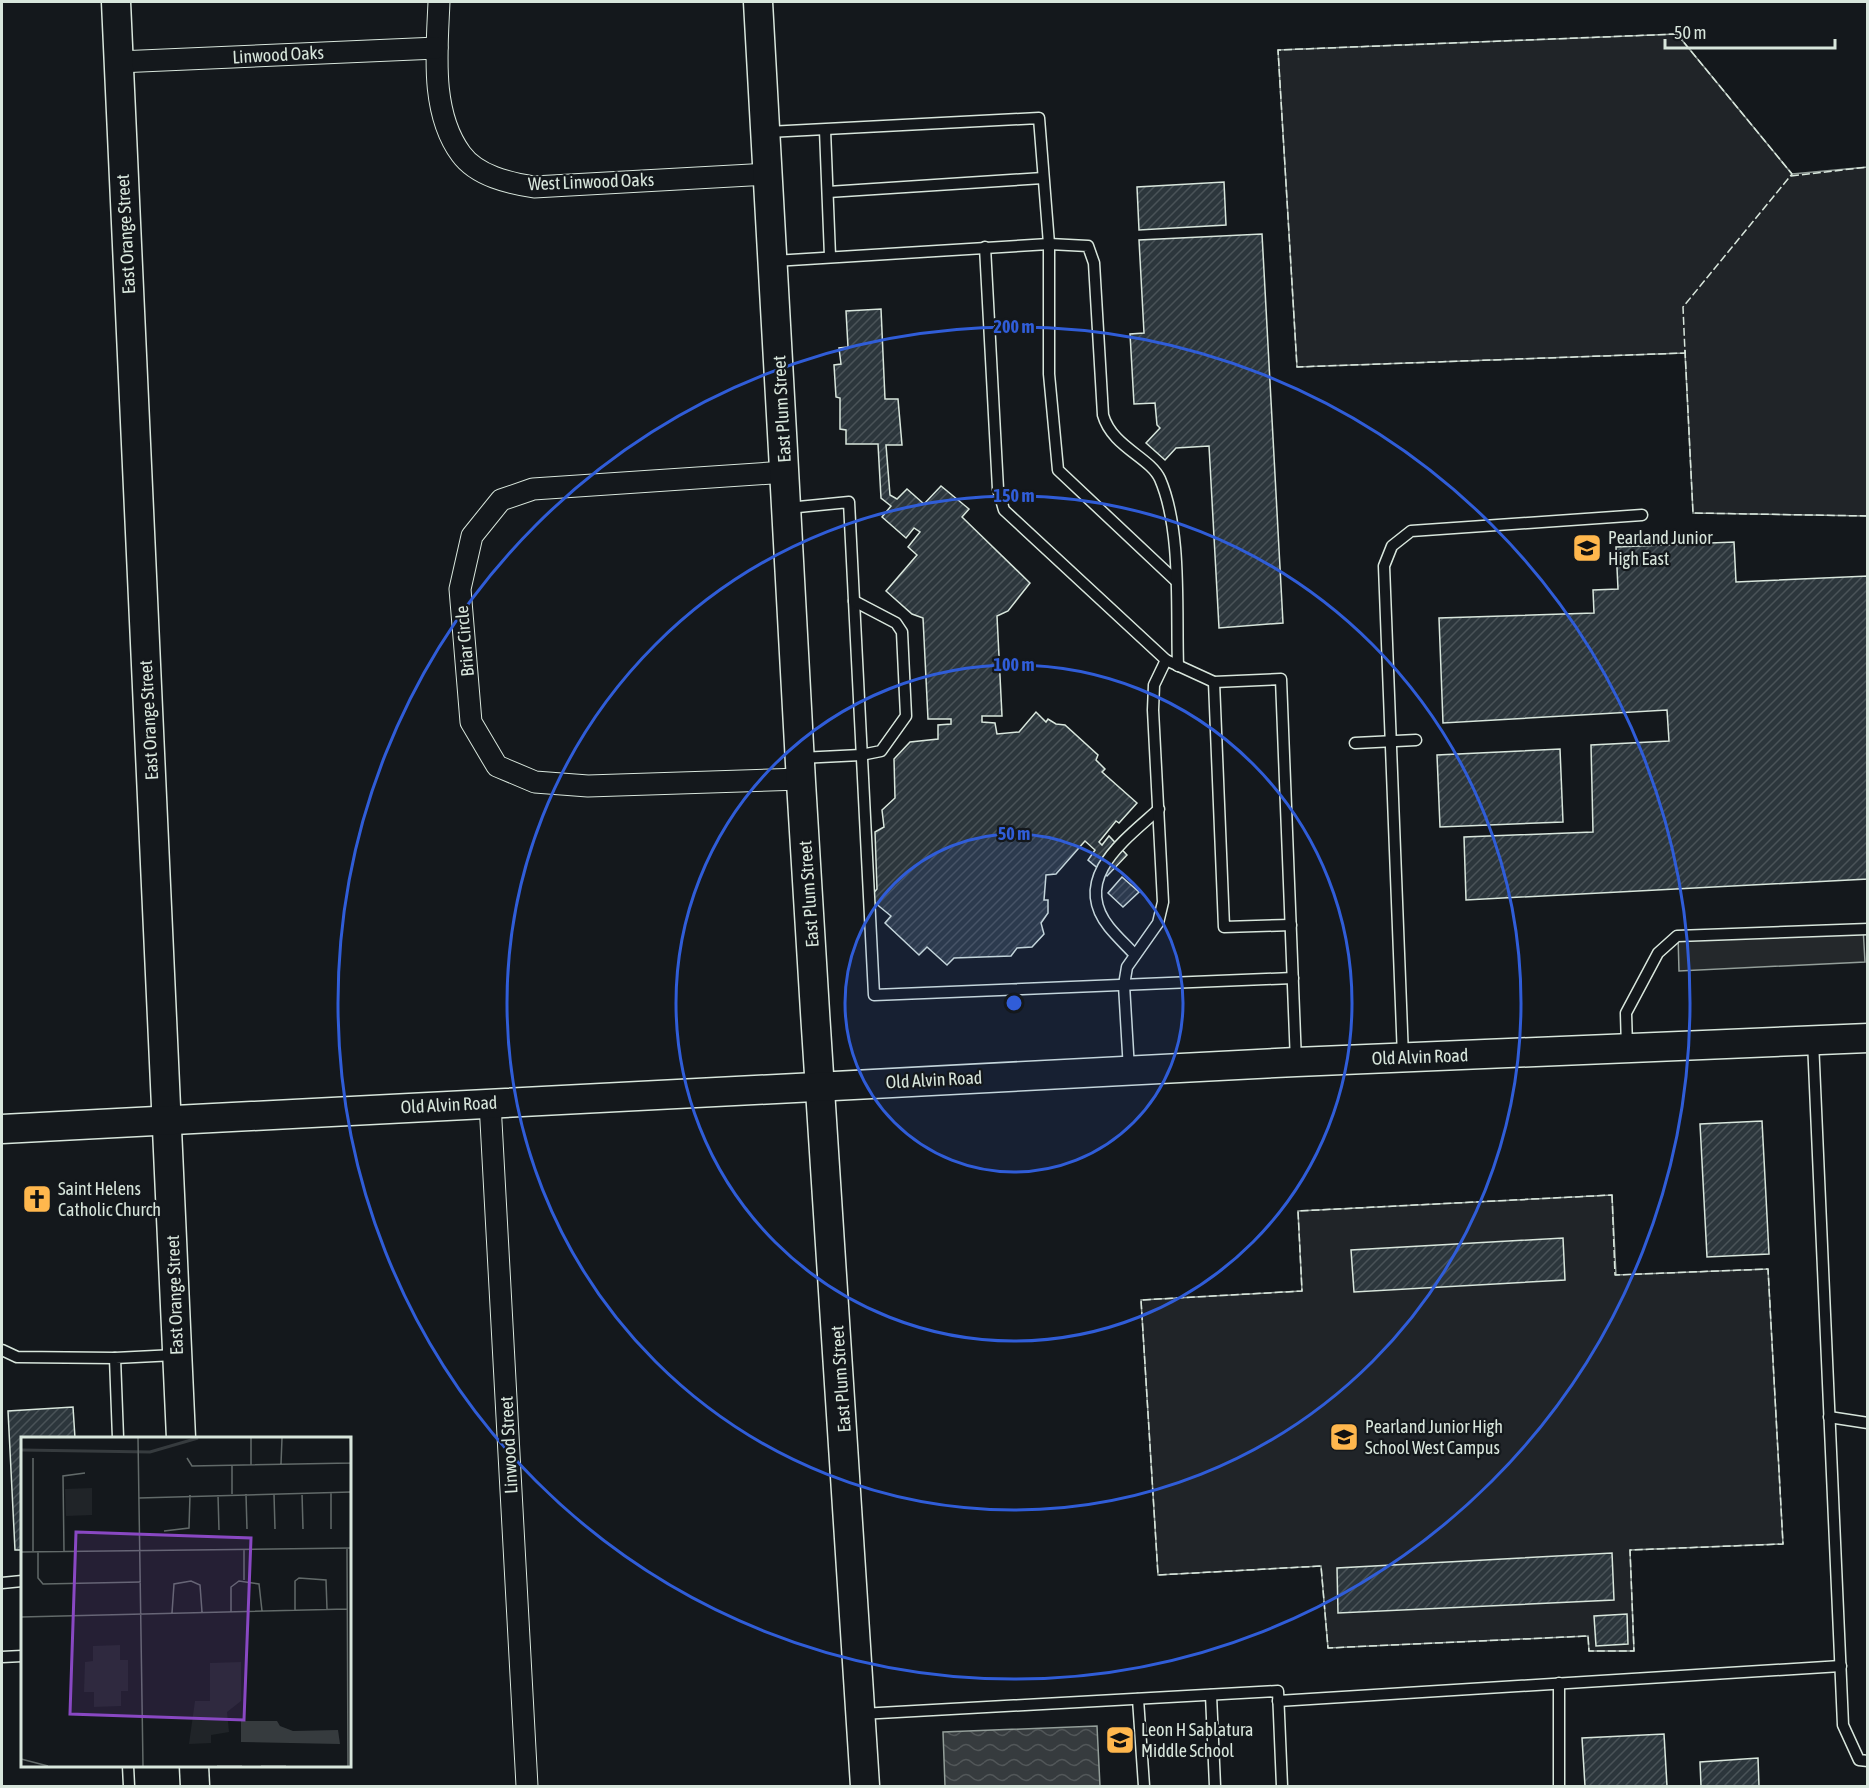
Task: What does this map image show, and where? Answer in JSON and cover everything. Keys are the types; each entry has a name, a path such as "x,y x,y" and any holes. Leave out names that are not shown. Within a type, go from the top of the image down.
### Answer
{"street":[{"name":"East Orange Street","path":"116,2 181,1437"},
{"name":"West Linwood Oaks","path":"439,2 437,48 441,106 451,136 461,155 487,175 509,183 534,187 769,174"},
{"name":"East Plum Street","path":"758,2 788,508 800,768 865,1786"},
{"name":"Linwood Oaks","path":"118,62 437,48"},
{"name":"Briar Circle","path":"786,472 532,489 501,500 472,536 460,589 471,722 497,766 535,782 588,786 800,768"},
{"name":"Old Alvin Road","path":"2,1129 821,1085 1403,1057 1868,1038"},
{"name":"Linwood Street","path":"490,1103 527,1786"},
{"path":"194,1767 195,1786"}],"lane":[{"path":"766,133 1039,118 1049,244 1050,374 1058,470 1175,580"},
{"path":"825,130 830,256"},
{"path":"828,192 1043,178"},
{"path":"774,261 1049,244 1088,246 1094,263 1103,415 1107,429 1160,477 1173,528 1178,666"},
{"path":"985,248 998,489 1004,510 1166,660 1214,682 1281,680 1296,1062"},
{"path":"788,508 849,502 874,995 1293,978"},
{"path":"1403,1057 1384,566 1392,546 1411,531 1642,515"},
{"path":"800,768 881,751 906,716 902,632 896,623 854,601"},
{"path":"1129,1070 1124,985 1127,967 1158,923 1163,902 1154,685 1166,660"},
{"path":"1214,682 1224,927 1291,925"},
{"path":"1355,743 1416,740"},
{"path":"1135,954 1108,927 1100,912 1096,893 1098,878 1109,855 1159,808"},
{"path":"1627,1048 1626,1013 1658,953 1677,936 1863,927 1868,929"},
{"path":"1813,1040 1843,1725 1859,1760 1868,1761"},
{"path":"2,1350 17,1357 115,1358 177,1355"},
{"path":"115,1358 118,1437"},
{"path":"1830,1417 1868,1424"},
{"path":"2,1583 21,1581"},
{"path":"2,1656 21,1656"},
{"path":"1278,1701 1841,1666"},
{"path":"1559,1683 1560,1786"},
{"path":"861,1714 1278,1691 1282,1786"},
{"path":"1211,1695 1215,1786"},
{"path":"1138,1699 1144,1786"},
{"path":"128,1767 129,1786"}],"shaded area":[{"path":"1677,34 1792,174 1867,167 1867,516 1693,513 1685,353 1297,367 1278,50"},
{"path":"1863,927 1865,962 1679,971 1678,935"},
{"path":"1612,1195 1616,1275 1768,1269 1783,1544 1630,1550 1634,1651 1589,1651 1588,1636 1328,1648 1321,1566 1158,1575 1141,1300 1302,1291 1298,1211"}],"water":[{"path":"1097,1726 1100,1786 945,1786 943,1732"}],"building":[{"path":"1224,182 1226,225 1139,230 1137,187"},
{"path":"1262,234 1283,623 1219,628 1209,446 1176,448 1165,460 1146,443 1160,428 1157,425 1155,403 1134,404 1130,334 1144,333 1139,240"},
{"path":"881,309 885,399 898,399 902,445 886,445 890,495 897,499 907,489 924,504 941,486 969,509 962,517 1030,583 1008,611 997,616 1002,716 982,716 982,722 995,723 997,734 1019,732 1036,712 1046,722 1048,719 1056,724 1065,725 1098,755 1096,760 1105,769 1102,772 1137,803 1119,823 1116,821 1099,842 1102,845 1109,836 1127,855 1107,876 1088,860 1095,850 1085,841 1056,874 1046,875 1044,900 1048,900 1048,913 1041,923 1044,934 1032,947 1017,948 1011,956 954,958 947,965 927,947 919,955 885,923 891,916 869,898 877,889 875,832 884,827 882,810 895,798 894,759 910,742 938,739 938,725 951,724 951,719 928,719 923,618 912,614 886,591 917,555 908,547 920,532 914,528 906,538 882,517 891,506 881,498 878,444 846,444 846,430 840,429 840,398 836,397 834,365 841,364 839,348 848,347 846,311"},
{"path":"1734,542 1736,582 1868,576 1868,879 1466,900 1464,837 1593,832 1591,745 1669,741 1667,710 1443,723 1439,618 1594,613 1593,590 1618,589 1616,547"},
{"path":"1560,749 1563,822 1440,827 1437,755"},
{"path":"1122,877 1139,892 1123,907 1108,893"},
{"path":"1762,1121 1769,1254 1707,1257 1700,1124"},
{"path":"1563,1238 1565,1280 1354,1292 1351,1250"},
{"path":"73,1407 75,1437 21,1437 21,1550 15,1550 8,1411"},
{"path":"1612,1553 1614,1600 1338,1613 1337,1568"},
{"path":"1627,1614 1628,1644 1596,1646 1594,1616"},
{"path":"1664,1734 1667,1786 1585,1786 1582,1738"},
{"path":"1758,1758 1759,1786 1701,1786 1700,1762"}],"fence":[{"path":"1677,34 1792,174 1683,307 1685,353 1297,367 1278,50 1677,34"},
{"path":"1791,176 1868,167"},
{"path":"1685,350 1693,513 1868,516"},
{"path":"1612,1195 1615,1275 1768,1269 1783,1544 1630,1550 1634,1651 1589,1651 1588,1636 1328,1648 1321,1566 1158,1575 1141,1300 1302,1291 1298,1211 1612,1195"}],"place":[{"name":"Pearland Junior High East","path":"1587,548"},
{"name":"Saint Helens Catholic Church","path":"37,1199"},
{"name":"Pearland Junior High School West Campus","path":"1344,1437"},
{"name":"Leon H Sablatura Middle School","path":"1120,1740"}]}
